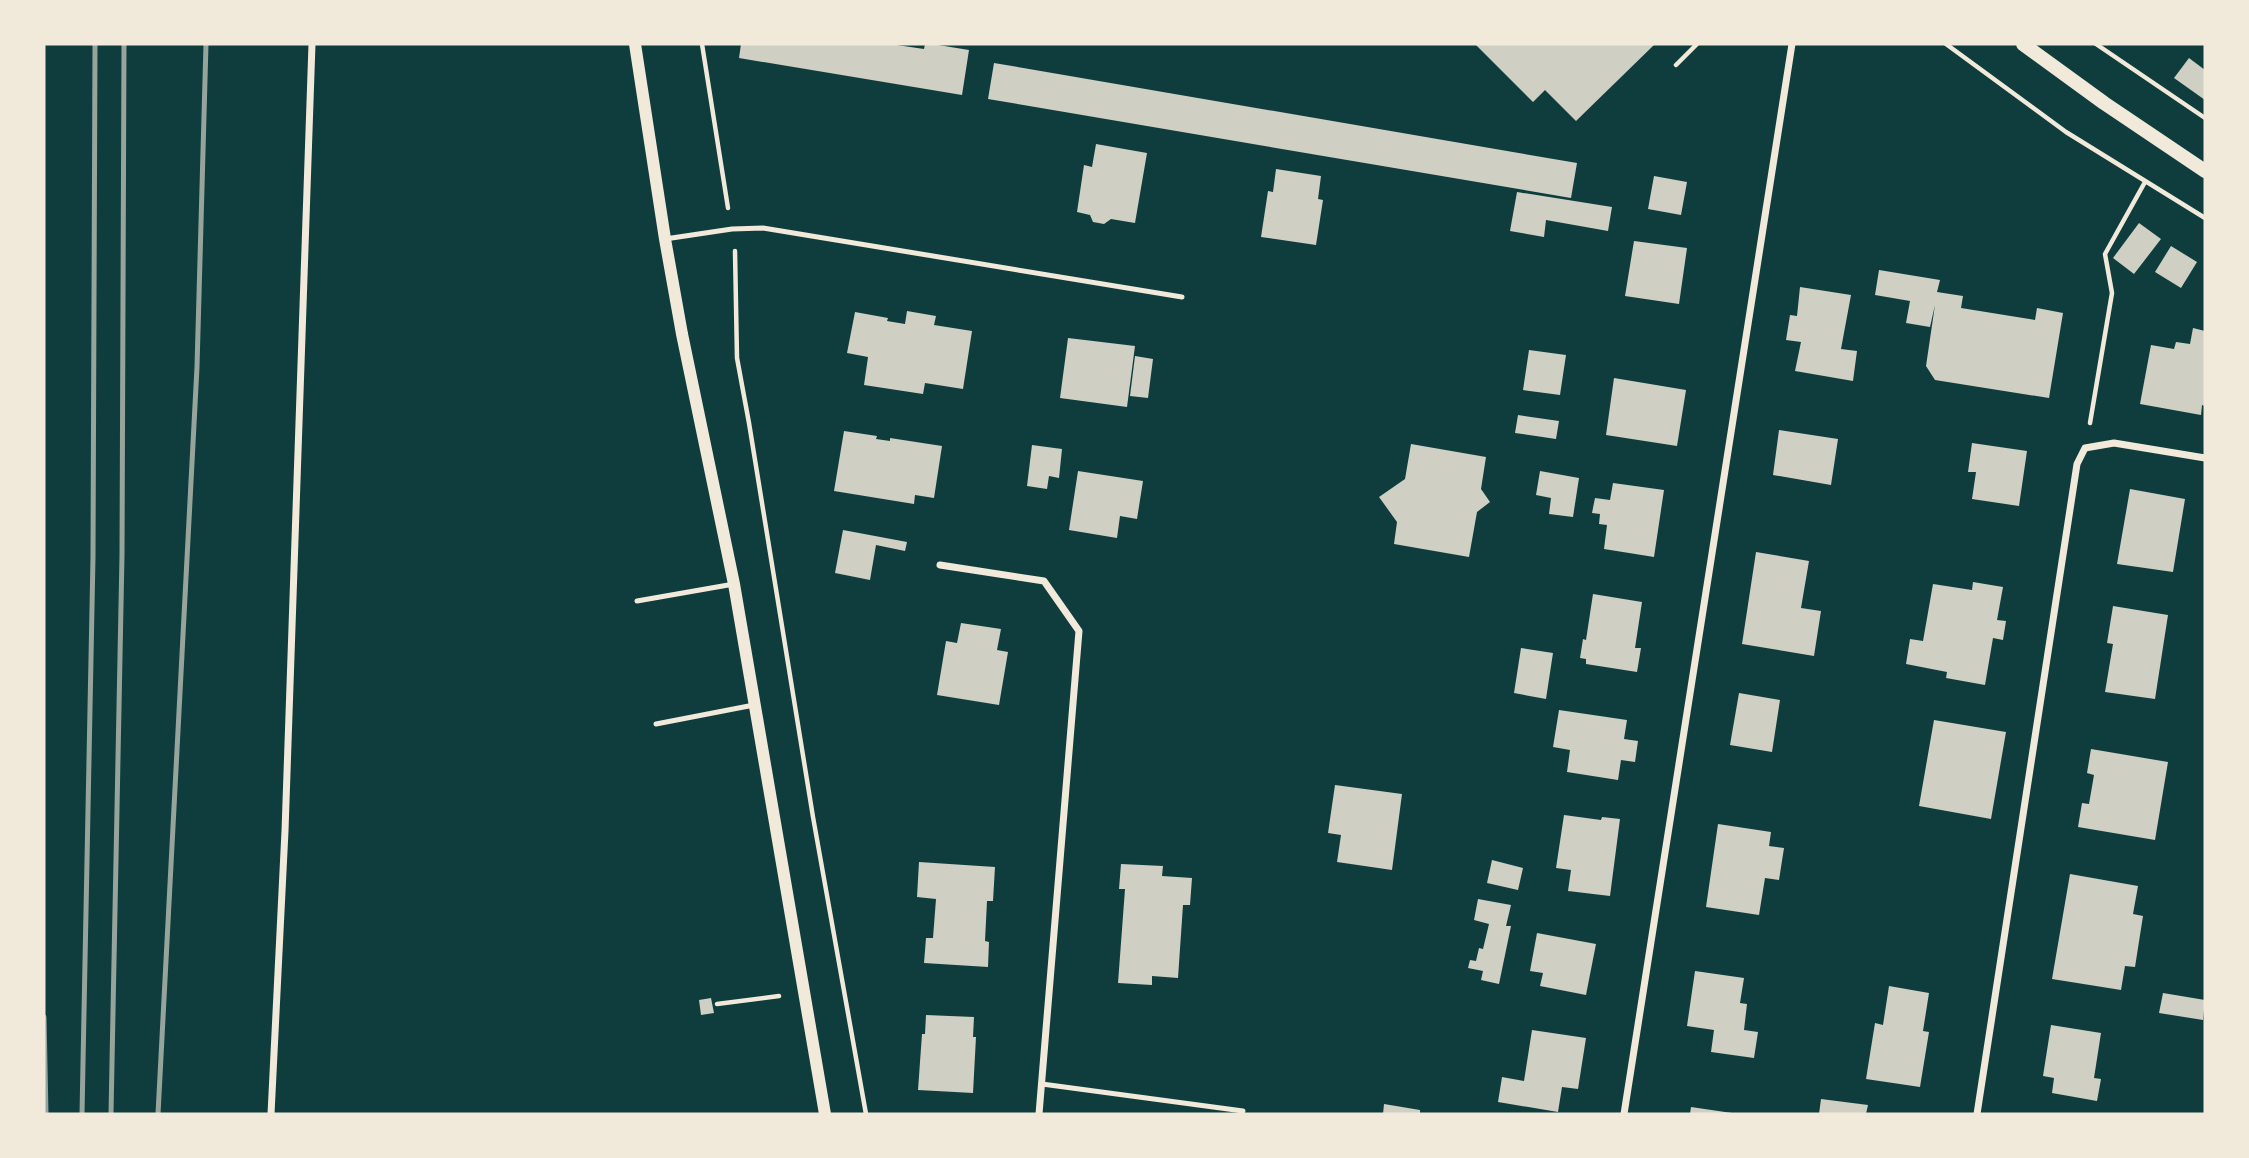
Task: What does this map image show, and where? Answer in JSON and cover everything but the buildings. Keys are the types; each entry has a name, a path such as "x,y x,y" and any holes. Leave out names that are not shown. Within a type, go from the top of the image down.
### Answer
{"main road":[{"path":"2024,44 2104,103 2205,171"}],"street":[{"path":"271,1114 285,831 312,44"},
{"path":"635,44 665,239 734,584 825,1114"},
{"path":"1624,1114 1792,44"},
{"path":"1977,1114 2077,464 2085,448 2114,443 2205,458"},
{"path":"940,565 1044,581 1079,631 1039,1114"}],"lane":[{"path":"665,239 732,229 763,228 1182,297"},
{"path":"637,601 734,584"},
{"path":"656,724 754,705"},
{"path":"1042,1084 1243,1111"}],"path":[{"path":"702,44 735,249 737,358 815,831 866,1114"},
{"path":"1676,65 1697,44"},
{"path":"1946,44 2066,132 2205,218"},
{"path":"2096,44 2205,118"},
{"path":"2085,448 2112,293 2105,254 2145,181"},
{"path":"717,1004 782,996"}],"railway":[{"path":"82,1114 93,557 95,44"},
{"path":"111,1114 122,555 124,44"},
{"path":"158,1114 197,367 206,44"},
{"path":"44,1017 46,1114"}]}
